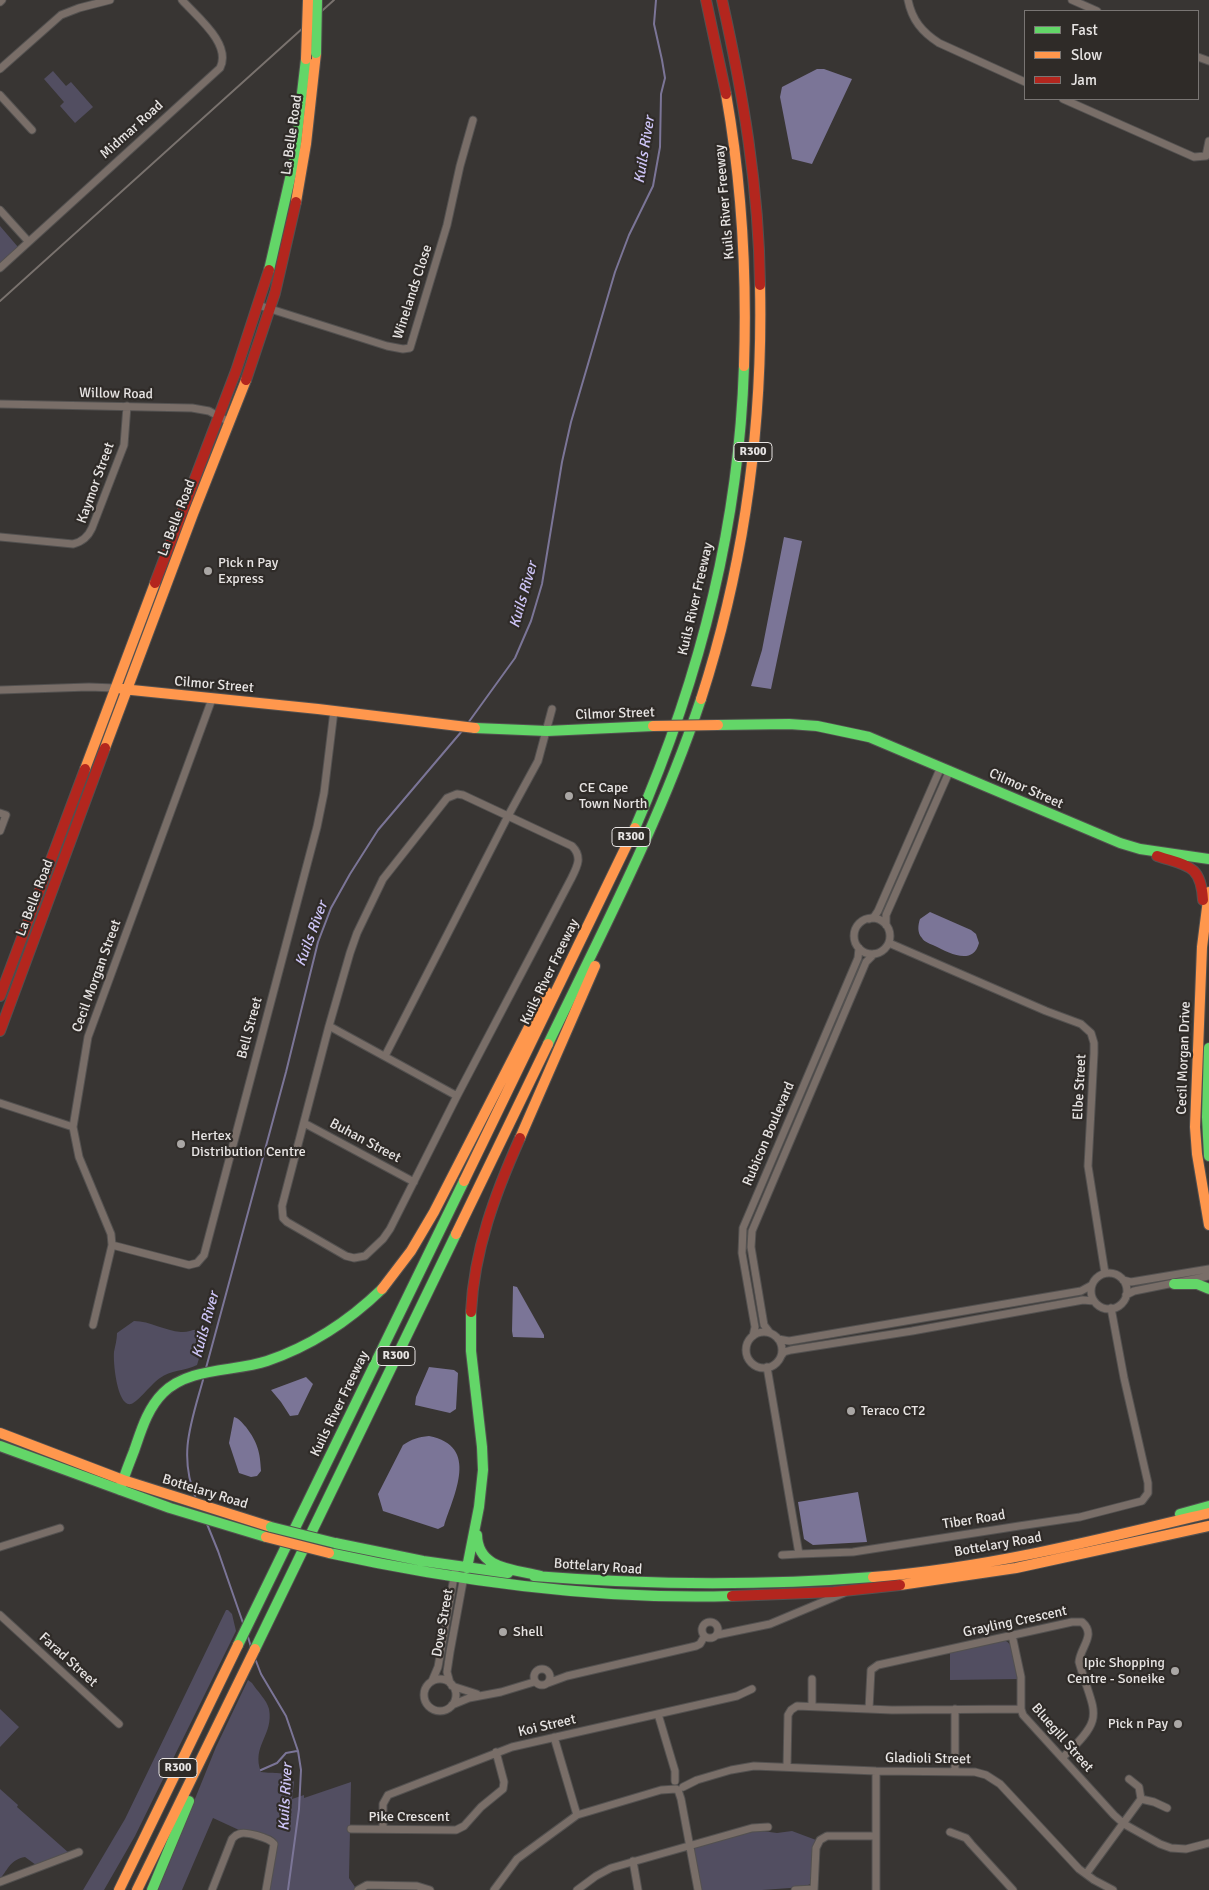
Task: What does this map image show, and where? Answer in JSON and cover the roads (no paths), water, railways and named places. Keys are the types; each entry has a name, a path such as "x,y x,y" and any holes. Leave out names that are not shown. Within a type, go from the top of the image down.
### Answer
{"main road":[{"name":"La Belle Road","path":"0,996 258,305 279,233 300,123 306,59 308,0"},
{"name":"La Belle Road","path":"0,1031 270,308 296,204 308,131 316,53 317,0"},
{"name":"Kuils River Freeway","path":"119,1890 611,879 654,785 691,679 720,563 737,461 744,349 745,292 739,191 728,106 706,0"},
{"name":"R300","path":"137,1890 625,887 679,763 706,680 736,566 754,449 761,348 759,236 755,190 742,94 722,0"},
{"name":"Cilmor Street","path":"115,688 334,711 480,729 547,731 653,726 789,724 839,729 869,736 1104,837 1140,849 1209,859"},
{"path":"1140,849 1196,871 1202,880 1203,899 1207,909"},
{"path":"121,1485 148,1414 162,1394 176,1383 194,1377 233,1370 287,1354 332,1330 372,1299 392,1277 411,1253 437,1207 588,911 611,879"},
{"path":"461,1567 476,1520 483,1469 470,1343 470,1304 480,1243 499,1185 603,948 622,900 625,887"},
{"name":"Cecil Morgan Drive","path":"1209,892 1202,947 1196,1139 1209,1225"},
{"name":"Cecil Morgan Drive","path":"1209,1048 1207,1117 1209,1156"},
{"path":"1174,1284 1197,1284 1209,1290"},
{"name":"Bottelary Road","path":"0,1433 170,1508 236,1529 329,1553 459,1578 562,1590 640,1595 746,1596 851,1591 925,1583 1007,1570 1209,1527"},
{"name":"Bottelary Road","path":"0,1446 121,1485 168,1496 271,1527 335,1542 461,1567 624,1583 697,1585 776,1584 912,1573 994,1561 1061,1548 1209,1513"},
{"path":"1134,1530 1193,1509 1209,1506"},
{"path":"476,1520 478,1546 485,1558 496,1565 541,1576"},
{"path":"152,1890 204,1766 209,1745"},
{"path":"109,1890 132,1852 146,1834"}],"street":[{"path":"0,69 61,15 110,0"},
{"name":"Midmar Road","path":"0,268 220,68 223,56 219,41 182,0"},
{"path":"908,0 914,20 926,35 1024,82"},
{"path":"1072,0 1094,10"},
{"path":"0,95 32,130"},
{"path":"1066,100 1194,157 1206,156 1209,141"},
{"name":"Winelands Close","path":"258,305 387,346 403,349 410,348 449,218 460,166 473,120"},
{"path":"0,210 28,242"},
{"name":"Willow Road","path":"0,404 192,408 218,415 229,422"},
{"name":"Kaymor Street","path":"0,537 73,544 86,538 92,528 124,445 127,406"},
{"name":"Cilmor Street","path":"0,690 115,688"},
{"name":"Cecil Morgan Street","path":"93,1325 112,1245 111,1234 79,1157 73,1127 90,1029 212,699"},
{"path":"385,1056 538,761 552,709"},
{"name":"Bell Street","path":"112,1245 189,1265 197,1263 204,1255 324,793 334,711"},
{"path":"945,768 886,915 886,925 890,934 889,943 882,952 867,953 859,948 855,940 855,931 860,923 874,917 878,911 945,768"},
{"path":"452,795 464,795 508,816 572,846 576,851 579,861 571,880 456,1096 390,1229 378,1245 366,1256 360,1258 346,1256 287,1222 283,1218 282,1206 350,953 367,910 383,879 443,802 452,795"},
{"path":"0,831 3,814"},
{"path":"869,919 876,919 886,925"},
{"name":"Elbe Street","path":"889,943 1038,1008 1081,1024 1091,1033 1094,1053 1089,1173 1105,1273"},
{"name":"Rubicon Boulevard","path":"753,1336 755,1327 742,1253 743,1228 858,958 859,948"},
{"name":"Rubicon Boulevard","path":"770,1333 764,1325 751,1247 752,1231 866,962 874,954"},
{"path":"330,1026 456,1096"},
{"path":"1197,1079 1208,1079"},
{"path":"0,1103 73,1127"},
{"name":"Buhan Street","path":"304,1123 414,1182"},
{"path":"778,1339 789,1341 1081,1291 1105,1273 1112,1273 1122,1279 1133,1282 1209,1269"},
{"path":"1092,1284 1091,1296 1094,1301 1102,1307 1111,1308 1119,1305 1126,1296 1134,1291 1209,1276"},
{"path":"1122,1279 1126,1285 1126,1296"},
{"path":"781,1356 782,1347 778,1339 770,1333 760,1332 753,1336 746,1347 748,1358 755,1365 767,1367 775,1364 786,1351 790,1350 912,1331 1084,1299 1094,1301"},
{"name":"Tiber Road","path":"799,1554 853,1552 1080,1517 1142,1501 1148,1494 1148,1483 1124,1378 1111,1308"},
{"path":"767,1367 799,1554 782,1555"},
{"path":"0,1547 60,1528"},
{"name":"Dove Street","path":"459,1578 447,1672 456,1695 448,1709 439,1711 430,1708 424,1700 424,1691 432,1681 438,1667 461,1567"},
{"path":"704,1636 711,1638 717,1635 770,1624 851,1591"},
{"name":"Farad Street","path":"0,1615 119,1724"},
{"name":"Grayling Crescent","path":"869,1709 870,1673 874,1666 1076,1621 1082,1622 1089,1632 1088,1640 1080,1655 1079,1662 1093,1706 1094,1719 1084,1737 1062,1758"},
{"path":"452,1705 480,1695 501,1692 534,1682 541,1686 567,1676 696,1646 700,1644 704,1636 702,1627 705,1623 715,1623 718,1627 717,1635"},
{"path":"1012,1635 1021,1677 1021,1709"},
{"path":"534,1682 534,1674 537,1670 544,1669 548,1672 567,1676"},
{"path":"548,1672 550,1677 548,1683"},
{"path":"432,1681 442,1679 480,1695"},
{"path":"812,1679 812,1706"},
{"name":"Koi Street","path":"383,1829 383,1804 388,1794 496,1752 737,1696 752,1689"},
{"name":"Bluegill Street","path":"787,1767 787,1720 789,1712 797,1706 869,1709 1021,1709 1023,1715 1114,1816 1124,1824 1171,1848 1186,1849 1209,1843"},
{"path":"955,1709 955,1771"},
{"path":"658,1714 679,1785 698,1890"},
{"path":"554,1737 577,1815"},
{"name":"Pike Crescent","path":"351,1829 456,1830 461,1828 503,1789 504,1782 496,1752"},
{"name":"Gladioli Street","path":"494,1890 517,1859 577,1815 740,1768 761,1766 980,1773 1000,1784 1079,1869 1113,1890"},
{"path":"876,1771 876,1890"},
{"path":"1086,1874 1141,1799 1138,1786 1129,1780"},
{"path":"1141,1799 1154,1802 1166,1808"},
{"path":"576,1890 603,1872 633,1861 752,1828 768,1827"},
{"path":"950,1832 962,1836 971,1844 1013,1890"},
{"path":"212,1890 232,1839 236,1835 243,1833 268,1839 274,1844 266,1890"},
{"path":"795,1890 814,1890 816,1848 820,1840 827,1836 876,1836"},
{"path":"0,1882 79,1852"},
{"path":"633,1861 638,1890"},
{"path":"358,1890 367,1885 430,1890"}],"waterway":[{"name":"Kuils River","path":"468,723 515,658 531,621 542,584 562,462 571,422 615,272 629,235 653,186 660,147 661,94 665,78 654,24 656,0"},
{"name":"Kuils River","path":"206,1368 286,1072 318,942 331,908 378,830 462,731"},
{"name":"Kuils River","path":"196,1499 188,1468 187,1453 191,1425 203,1380"},
{"name":"Kuils River","path":"207,1524 243,1623"},
{"name":"Kuils River","path":"248,1637 251,1647"},
{"name":"Kuils River","path":"256,1661 261,1674 286,1716 298,1751 301,1770 299,1809 288,1890"},
{"path":"261,1770 277,1763 286,1753 297,1751"}],"railway":[{"path":"0,301 334,0"}],"place":[{"name":"Pick n Pay Express","path":"208,571"},
{"name":"CE Cape Town North","path":"569,796"},
{"name":"Hertex Distribution Centre","path":"181,1144"},
{"name":"Teraco CT2","path":"851,1411"},
{"name":"Shell","path":"503,1632"},
{"name":"Ipic Shopping Centre - Soneike","path":"1175,1671"},
{"name":"Pick n Pay","path":"1178,1724"}]}
